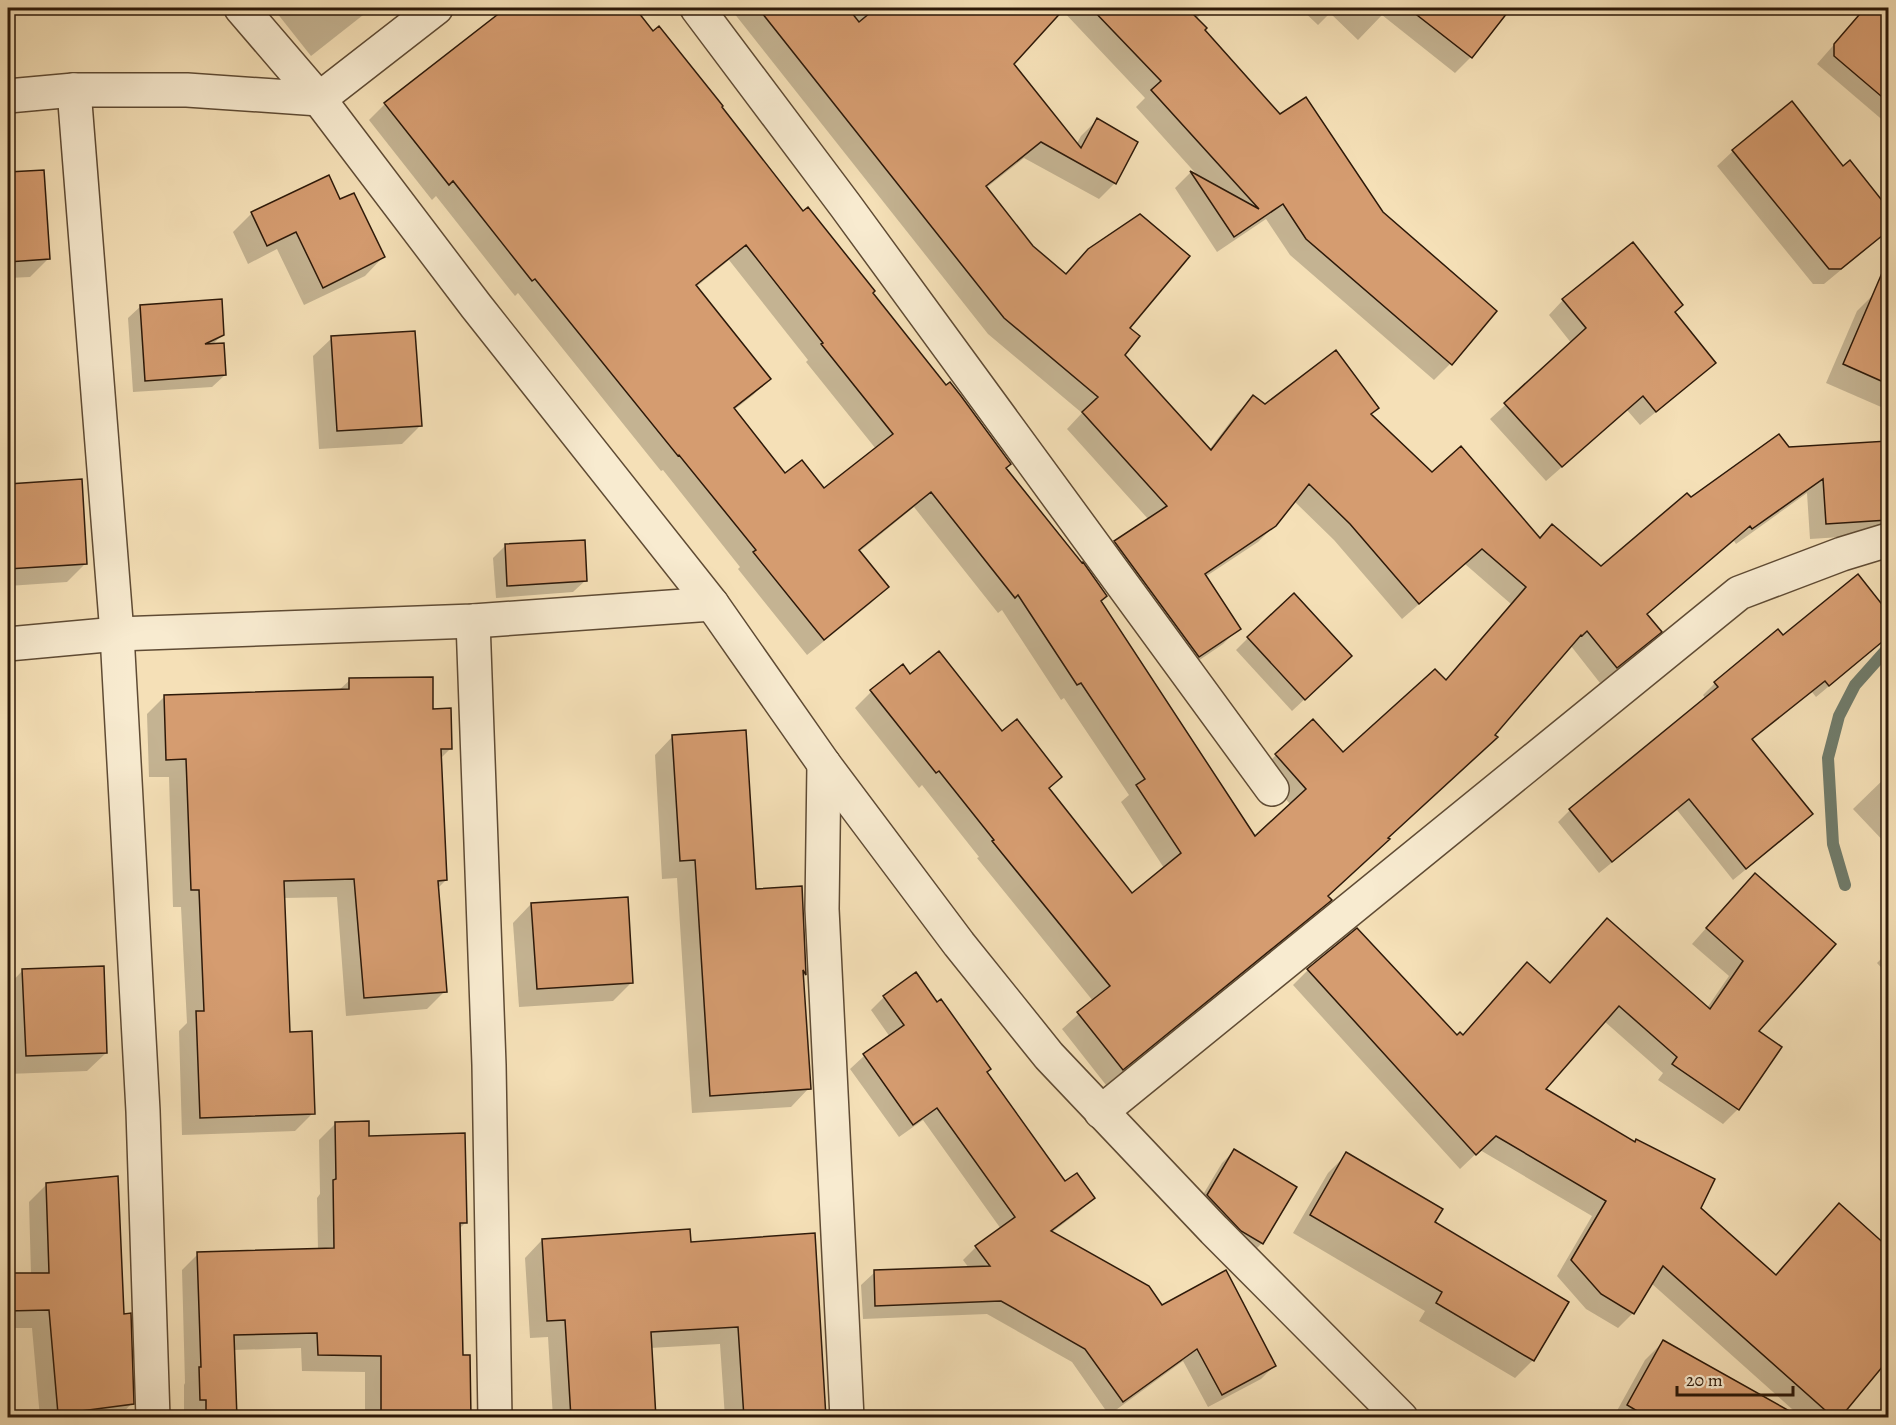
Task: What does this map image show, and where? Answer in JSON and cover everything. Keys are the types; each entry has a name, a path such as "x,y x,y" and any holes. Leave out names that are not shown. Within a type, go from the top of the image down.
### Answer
{"street":[{"path":"241,8 319,99 476,306 712,604 824,764 973,961 1049,1056 1214,1230 1401,1418"},
{"path":"8,96 74,90 187,90 319,99 436,8"},
{"path":"697,8 845,205 1272,789"},
{"path":"74,90 117,634 143,1111 153,1418"},
{"path":"1101,1112 1739,593 1842,554 1888,540"},
{"path":"8,644 117,634 473,621 712,604"},
{"path":"473,621 489,1053 495,1418"},
{"path":"824,764 822,909 847,1418"}],"building":[{"path":"506,8 635,8 653,31 659,26 803,211 808,207 946,385 950,382 961,396 1011,464 1006,468 1083,562 1107,596 1101,601 1255,836 1306,789 1275,754 1313,719 1343,752 1435,669 1446,680 1526,587 1482,549 1419,604 1350,524 1309,484 1276,526 1205,574 1241,629 1199,657 1114,541 1167,506 1082,412 1098,397 1004,318 758,8 848,8 859,22 876,8 1065,8 1014,64 1081,148 1097,118 1138,142 1116,184 1041,142 986,186 1033,246 1066,274 1088,249 1140,214 1190,256 1130,328 1140,336 1125,355 1211,450 1253,395 1265,404 1336,350 1379,408 1371,414 1432,472 1461,446 1540,538 1552,524 1601,566 1687,493 1691,497 1779,434 1789,447 1888,441 1888,520 1826,524 1823,479 1752,529 1750,526 1647,614 1662,632 1617,668 1587,631 1581,635 1495,735 1498,737 1328,896 1332,900 1123,1070 1077,1012 1110,986 992,841 994,840 939,771 936,773 870,690 903,664 910,674 939,651 1002,731 1017,719 1062,777 1049,788 1132,893 1181,853 1136,785 1145,779 1081,683 1077,685 1018,595 1015,598 931,492 859,550 889,587 824,640 753,552 756,550 535,279 532,281 453,181 449,185 384,103","holes":["746,245 823,343 821,344 893,434 824,488 802,460 785,473 734,408 771,379 696,285"]},
{"path":"1091,8 1187,8 1207,28 1205,30 1280,114 1306,97 1383,212 1497,311 1452,365 1306,239 1283,204 1234,237 1190,171 1259,209 1151,90 1161,81"},
{"path":"1408,8 1511,8 1472,58"},
{"path":"1865,8 1888,8 1888,102 1834,56 1834,44"},
{"path":"1792,101 1843,166 1850,160 1888,208 1888,231 1841,269 1829,269 1732,150"},
{"path":"44,170 50,259 8,262 8,172"},
{"path":"329,175 340,199 354,193 385,257 323,288 296,232 267,246 251,212"},
{"path":"1633,242 1683,305 1675,312 1716,363 1656,412 1643,396 1562,467 1504,403 1586,328 1562,299"},
{"path":"1888,259 1888,384 1843,364"},
{"path":"222,299 224,335 205,344 224,343 226,375 145,381 140,305"},
{"path":"415,331 422,426 337,431 331,336"},
{"path":"82,479 87,564 8,569 8,484"},
{"path":"585,540 587,581 507,586 505,544"},
{"path":"1858,574 1888,612 1888,637 1829,686 1825,681 1752,739 1813,814 1746,869 1689,799 1612,862 1569,809 1718,687 1714,682 1778,629 1783,635"},
{"path":"1294,593 1352,656 1305,700 1247,637"},
{"path":"433,677 433,709 451,708 452,749 441,749 447,880 438,881 447,992 364,998 354,879 284,881 290,1032 312,1031 315,1114 200,1118 196,1011 204,1011 199,890 191,890 186,759 166,760 164,695 349,689 349,678"},
{"path":"746,730 756,889 802,886 806,975 803,970 811,1089 710,1096 695,860 680,861 672,735"},
{"path":"1755,873 1836,944 1759,1031 1782,1047 1739,1110 1672,1064 1677,1057 1619,1006 1546,1089 1635,1142 1636,1139 1715,1179 1701,1208 1776,1275 1839,1203 1888,1247 1888,1360 1840,1418 1834,1418 1663,1266 1634,1314 1601,1294 1571,1260 1606,1201 1496,1136 1476,1155 1307,969 1357,928 1457,1035 1460,1032 1463,1035 1527,962 1550,983 1607,918 1710,1009 1743,961 1706,928"},
{"path":"628,897 633,983 537,989 531,903"},
{"path":"104,966 107,1053 26,1056 22,969"},
{"path":"916,972 937,1002 941,999 991,1069 987,1072 1065,1181 1077,1173 1095,1198 1051,1231 1149,1286 1162,1305 1226,1270 1276,1366 1222,1395 1197,1349 1123,1402 1085,1349 1001,1301 875,1306 874,1270 990,1266 975,1246 1015,1217 937,1108 913,1125 863,1054 904,1025 883,996"},
{"path":"369,1121 369,1136 465,1133 467,1223 460,1223 463,1355 470,1355 471,1418 381,1418 381,1356 318,1355 317,1333 234,1335 237,1418 206,1418 206,1400 200,1400 197,1252 334,1248 335,1122"},
{"path":"1234,1149 1297,1187 1263,1244 1241,1231 1207,1195"},
{"path":"1346,1152 1443,1209 1435,1222 1569,1302 1534,1361 1436,1303 1442,1292 1310,1215"},
{"path":"118,1176 124,1314 131,1313 134,1404 58,1414 49,1310 8,1311 8,1273 49,1273 46,1183"},
{"path":"690,1229 691,1242 815,1233 826,1418 744,1418 738,1327 651,1332 656,1418 571,1418 565,1320 547,1321 542,1239"},
{"path":"1663,1340 1802,1418 1649,1418 1627,1405"}],"waterway":[{"path":"1845,885 1833,844 1828,758 1839,716 1855,685 1888,648"}]}
